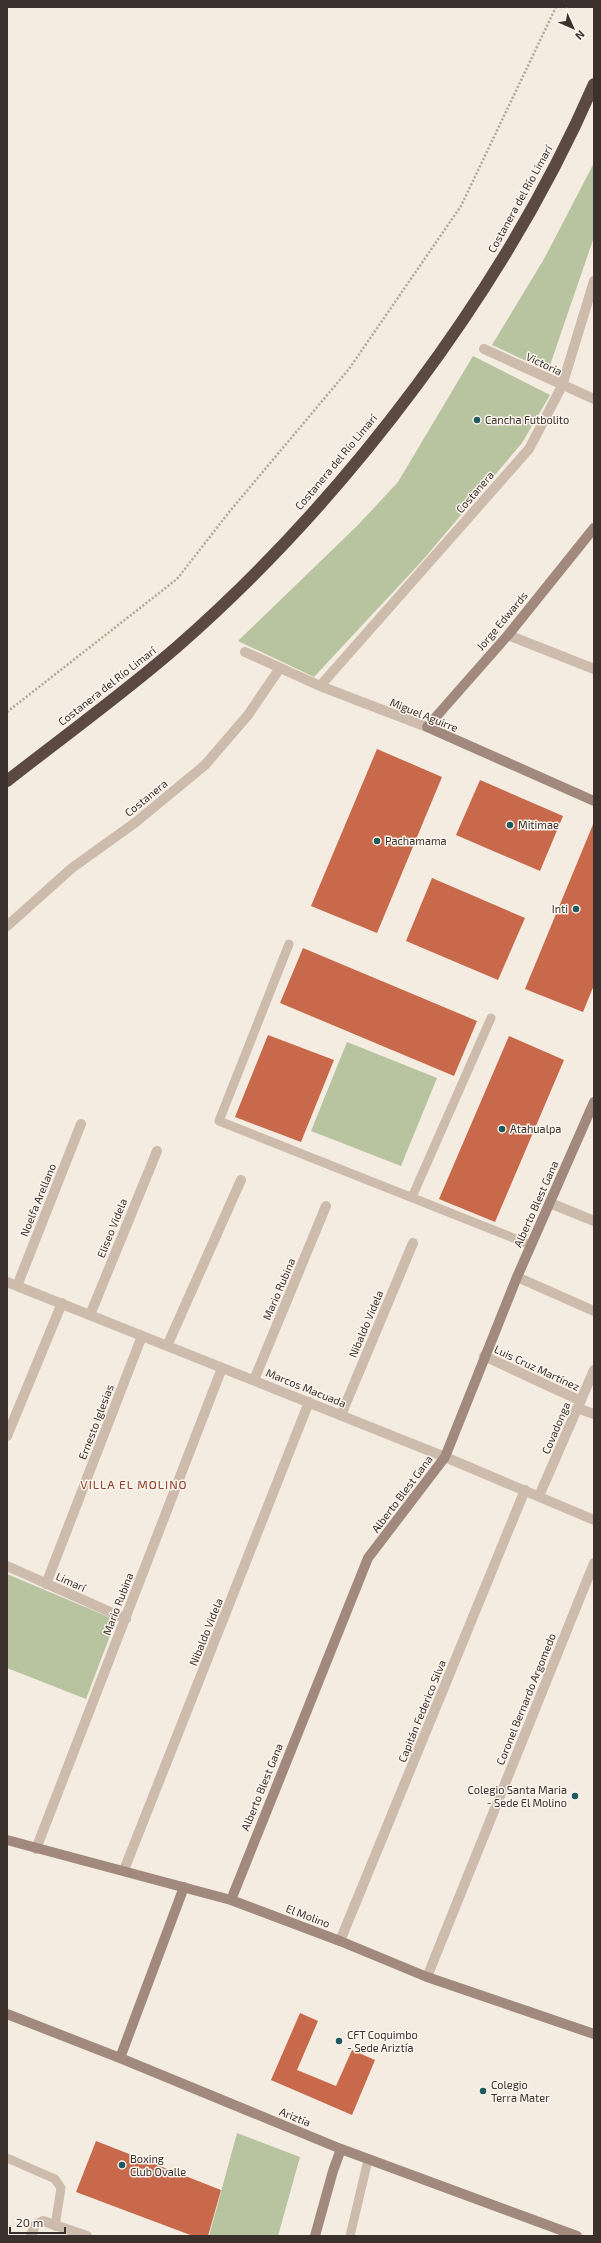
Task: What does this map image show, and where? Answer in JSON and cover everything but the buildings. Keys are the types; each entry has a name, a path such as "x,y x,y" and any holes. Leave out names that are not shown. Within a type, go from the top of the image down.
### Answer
{"highway":[{"name":"Costanera del Río Limarí","path":"7,781 178,646 255,572 343,476 434,360 494,271 546,184 594,84"}],"street":[{"name":"Costanera","path":"320,686 529,449 562,386 591,300 594,281"},
{"name":"Victoria","path":"484,349 562,386 594,399"},
{"name":"Jorge Edwards","path":"427,727 508,634 594,529"},
{"path":"508,634 594,669"},
{"name":"Miguel Aguirre","path":"245,652 320,686 427,727 594,801"},
{"name":"Costanera","path":"7,926 72,868 136,822 205,765 248,715 280,668"},
{"name":"Alberto Blest Gana","path":"231,1900 368,1558 445,1456 517,1277 594,1102"},
{"name":"Noelfa Arellano","path":"12,1284 82,1124"},
{"name":"Eliseo Videla","path":"90,1315 157,1151"},
{"path":"167,1346 241,1180"},
{"path":"550,1203 594,1221"},
{"name":"Mario Rubina","path":"254,1380 326,1206"},
{"name":"Nibaldo Videla","path":"341,1415 413,1243"},
{"path":"517,1277 594,1311"},
{"name":"Marcos Macuada","path":"12,1284 445,1456 594,1520"},
{"path":"7,1436 62,1303"},
{"name":"Ernesto Iglesias","path":"46,1584 142,1336"},
{"name":"Luis Cruz Martínez","path":"484,1356 579,1404 594,1414"},
{"name":"Mario Rubina","path":"36,1849 222,1368"},
{"name":"Covadonga","path":"539,1496 594,1370"},
{"name":"Nibaldo Videla","path":"124,1870 310,1402"},
{"name":"Capitán Federico Silva","path":"340,1941 525,1490"},
{"name":"Coronel Bernardo Argomedo","path":"427,1977 594,1563"},
{"name":"Limarí","path":"7,1566 126,1619"},
{"name":"El Molino","path":"7,1840 36,1849 124,1870 231,1900 340,1941 427,1977 594,2034"},
{"path":"120,2058 184,1887"},
{"name":"Ariztía","path":"7,2014 120,2058 368,2160 577,2236"},
{"path":"314,2236 332,2171 341,2149"},
{"path":"31,2236 36,2225 43,2221 87,2236"}],"lane":[{"path":"289,944 219,1121 531,1245"},
{"path":"412,1197 491,1018"},
{"path":"7,2158 55,2179 61,2188 56,2226"},
{"path":"350,2236 368,2160"}],"path":[{"path":"7,712 177,579 230,511 349,369 461,206 556,7"}],"green space":[{"path":"594,163 594,237 548,371 492,345 544,259"},
{"path":"473,356 550,395 522,443 422,561 314,677 238,641 358,525 398,482"},
{"path":"347,1042 437,1078 401,1166 311,1131"},
{"path":"7,1574 116,1620 86,1699 7,1668"},
{"path":"237,2133 300,2157 278,2236 209,2236"}],"place":[{"name":"Cancha Futbolito","path":"477,420"},
{"name":"Mitimae","path":"510,825"},
{"name":"Pachamama","path":"377,841"},
{"name":"Inti","path":"576,909"},
{"name":"Atahualpa","path":"502,1129"},
{"name":"Colegio Santa Maria - Sede El Molino","path":"575,1796"},
{"name":"CFT Coquimbo - Sede Ariztía","path":"339,2041"},
{"name":"Colegio Terra Mater","path":"483,2091"},
{"name":"Boxing Club Ovalle","path":"122,2165"}],"district":[{"name":"VILLA EL MOLINO","path":"134,1485"}]}
